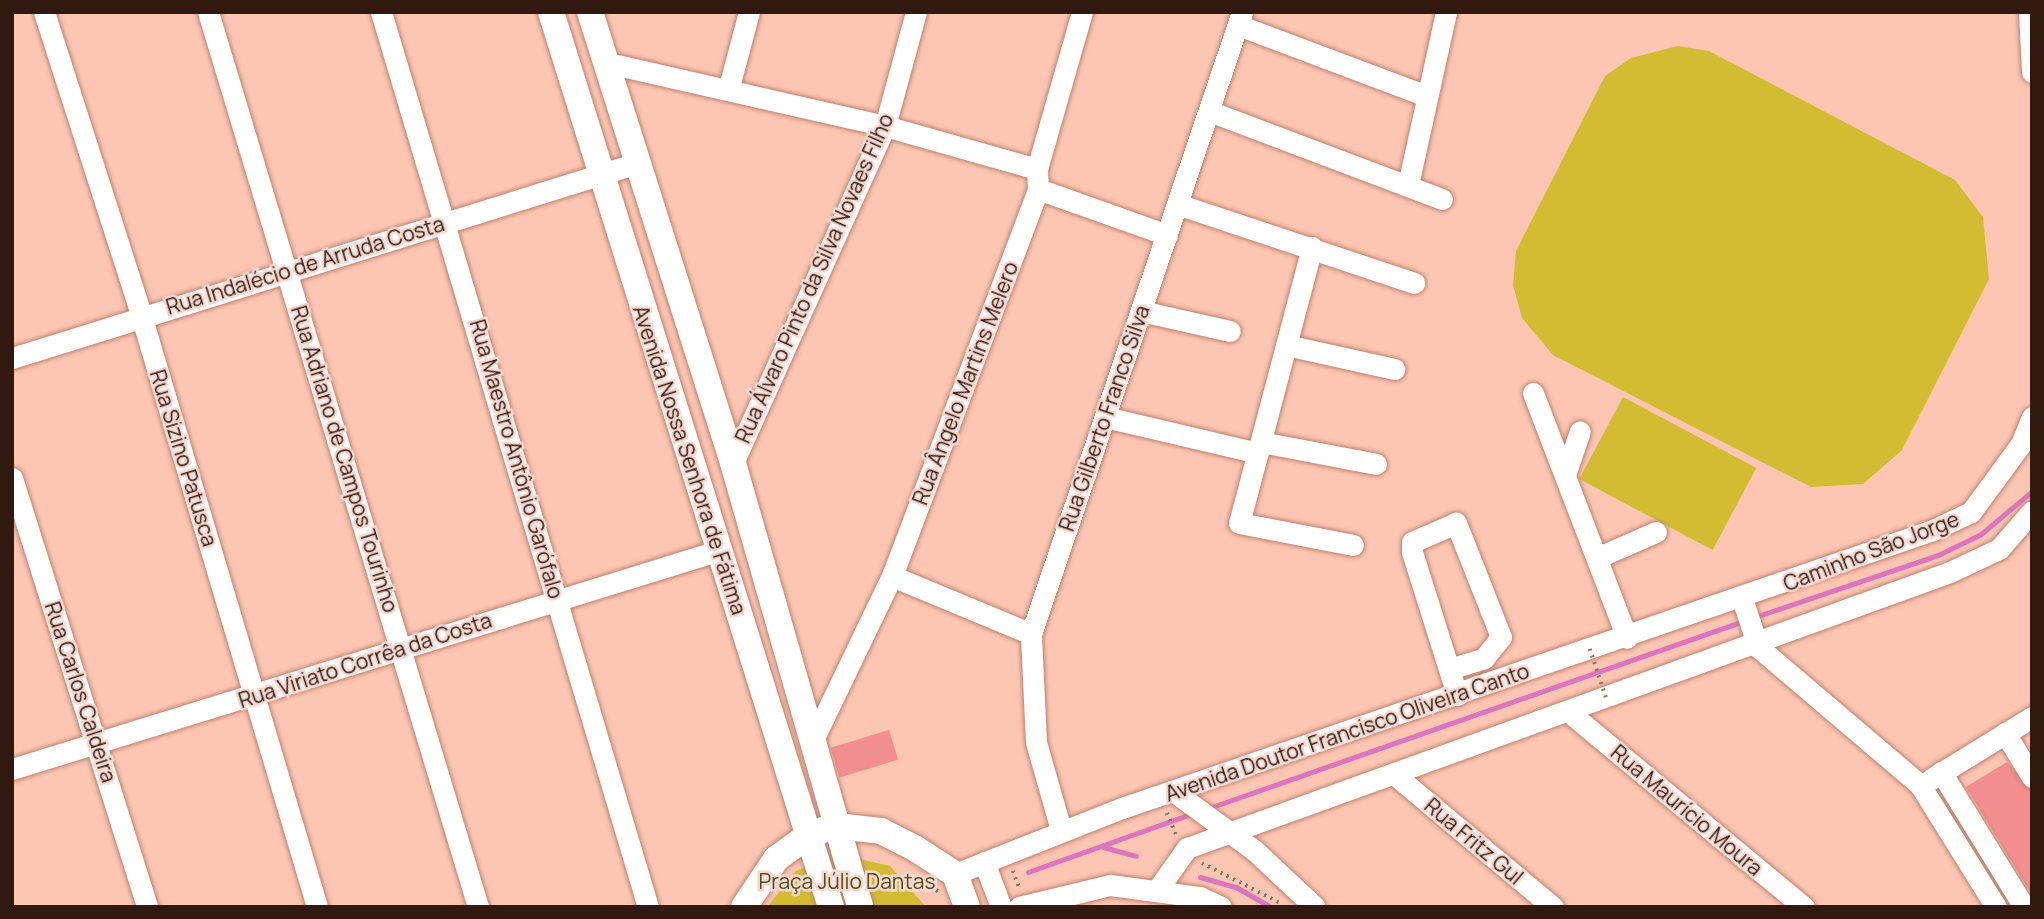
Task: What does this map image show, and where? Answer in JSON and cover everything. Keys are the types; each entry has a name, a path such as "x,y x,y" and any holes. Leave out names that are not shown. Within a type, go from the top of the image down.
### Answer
{"main road":[{"name":"Avenida Nossa Senhora de Fátima","path":"551,12 599,178 810,834 831,907"},
{"name":"Avenida Nossa Senhora de Fátima","path":"590,12 634,164 733,463 860,907"},
{"path":"744,907 776,859 810,834 836,826 881,831 955,874 967,907"}],"street":[{"name":"Rua Sizino Patusca","path":"44,12 141,315 317,907"},
{"name":"Rua Adriano de Campos Tourinho","path":"208,12 404,648 478,907"},
{"name":"Rua Maestro Antônio Garófalo","path":"381,12 447,222 648,907"},
{"path":"729,87 749,12"},
{"name":"Rua Álvaro Pinto da Silva Novaes Filho","path":"733,463 885,126 916,12"},
{"name":"Rua Ângelo Martins Melero","path":"812,742 892,576 1038,179 1082,12"},
{"path":"1408,185 1446,12"},
{"path":"2029,12 2032,72"},
{"path":"1240,19 1427,96"},
{"name":"Rua Gilberto Franco Silva","path":"1061,830 1036,742 1031,634 1240,19"},
{"path":"604,62 729,87 885,126 1038,179 1167,235"},
{"path":"1209,111 1442,199"},
{"name":"Rua Indalécio de Arruda Costa","path":"12,358 141,315 599,178 634,164"},
{"path":"1178,204 1414,283"},
{"path":"1312,247 1240,523 1353,545"},
{"path":"1141,311 1230,331"},
{"path":"1286,345 1394,369"},
{"path":"1533,393 1565,475 1601,555 1628,638"},
{"path":"1105,417 1259,448 1376,464"},
{"name":"Caminho São Jorge","path":"1743,601 1971,512 2008,464 2032,417"},
{"path":"1565,475 1580,431"},
{"name":"Rua Carlos Caldeira","path":"12,478 98,743 147,907"},
{"path":"1157,890 1185,852 1232,832 1607,700 1755,638 1999,549 2032,511"},
{"path":"1449,669 1484,658 1501,637 1461,527 1448,523 1412,542 1449,669 1457,695"},
{"path":"1601,555 1656,532"},
{"name":"Rua Viriato Corrêa da Costa","path":"12,768 717,551"},
{"path":"892,576 1031,634"},
{"path":"1743,601 1755,638 1920,785 1996,907"},
{"name":"Avenida Doutor Francisco Oliveira Canto","path":"955,874 1061,830 1177,794 1590,649 1743,601"},
{"name":"Rua Maurício Moura","path":"1570,713 1804,907"},
{"path":"1920,785 2005,733 2030,723"},
{"path":"2005,733 2032,777"},
{"path":"1941,772 2024,907"},
{"name":"Rua Fritz Gul","path":"1395,775 1553,907"},
{"path":"1177,794 1232,832 1315,907"},
{"path":"984,862 1000,907"},
{"path":"1019,907 1110,885 1157,890 1221,907"}],"path":[{"path":"1590,649 1607,700"},
{"path":"1185,852 1286,907"}],"green space":[{"path":"1678,46 1709,51 1955,180 1983,217 1989,279 1902,450 1863,484 1811,487 1553,355 1522,318 1513,285 1516,251 1605,76 1631,58"},
{"path":"1623,397 1756,468 1713,550 1579,479"},
{"name":"Praça Júlio Dantas","path":"842,855 890,866 926,907 767,907 796,871"}],"building":[{"path":"889,730 898,760 840,777 831,748"},
{"path":"2007,762 2032,790 2032,895 1966,787"}],"waterway":[{"path":"1755,617 1938,555 1981,534 2032,491"},
{"path":"1206,809 1746,620"},
{"path":"1028,872 1194,813"},
{"path":"1103,847 1136,856"},
{"path":"1200,877 1236,887 1270,907"}]}
